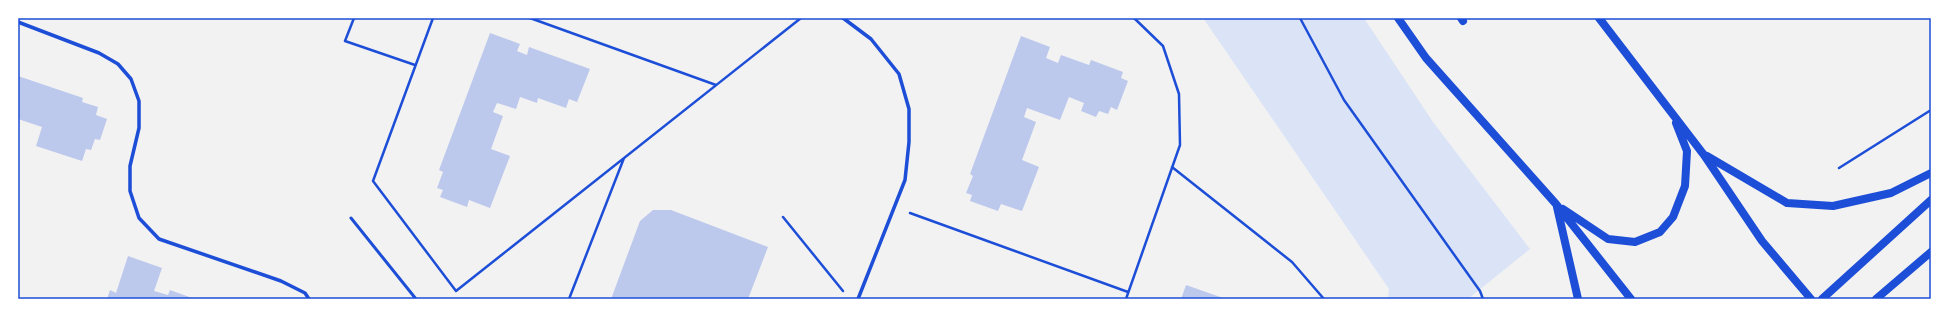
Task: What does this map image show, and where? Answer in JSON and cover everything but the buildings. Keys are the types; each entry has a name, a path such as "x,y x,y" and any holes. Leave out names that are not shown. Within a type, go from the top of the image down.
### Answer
{"main road":[{"path":"1398,18 1426,58 1556,204 1631,299"},
{"path":"1599,18 1704,155 1762,241 1811,299"},
{"path":"1556,204 1608,239 1635,242 1660,232 1673,217 1685,186 1687,151 1672,113"},
{"path":"1704,155 1787,203 1833,206 1892,193 1931,173"},
{"path":"1822,299 1931,200"},
{"path":"1556,204 1578,299"},
{"path":"1876,299 1931,252"}],"street":[{"path":"843,18 871,39 899,74 909,109 909,142 905,180 858,299"},
{"path":"18,22 99,53 118,64 131,79 139,101 139,128 130,166 130,190 139,218 159,239 281,281 305,293 309,299"}],"lane":[{"path":"351,218 416,299"}],"path":[{"path":"354,18 345,41 415,65"},
{"path":"432,18 373,181 456,291 801,18"},
{"path":"530,18 716,85"},
{"path":"1126,299 1180,145 1179,94 1164,46 1134,18"},
{"path":"1300,18 1344,100 1480,291 1483,299"},
{"path":"1839,168 1931,110"},
{"path":"569,299 624,158"},
{"path":"1172,167 1292,262 1324,299"},
{"path":"894,207 1128,292"},
{"path":"783,217 844,293"}],"shaded area":[{"path":"1203,18 1364,18 1433,122 1530,249 1468,299 1388,299 1389,289"}]}
